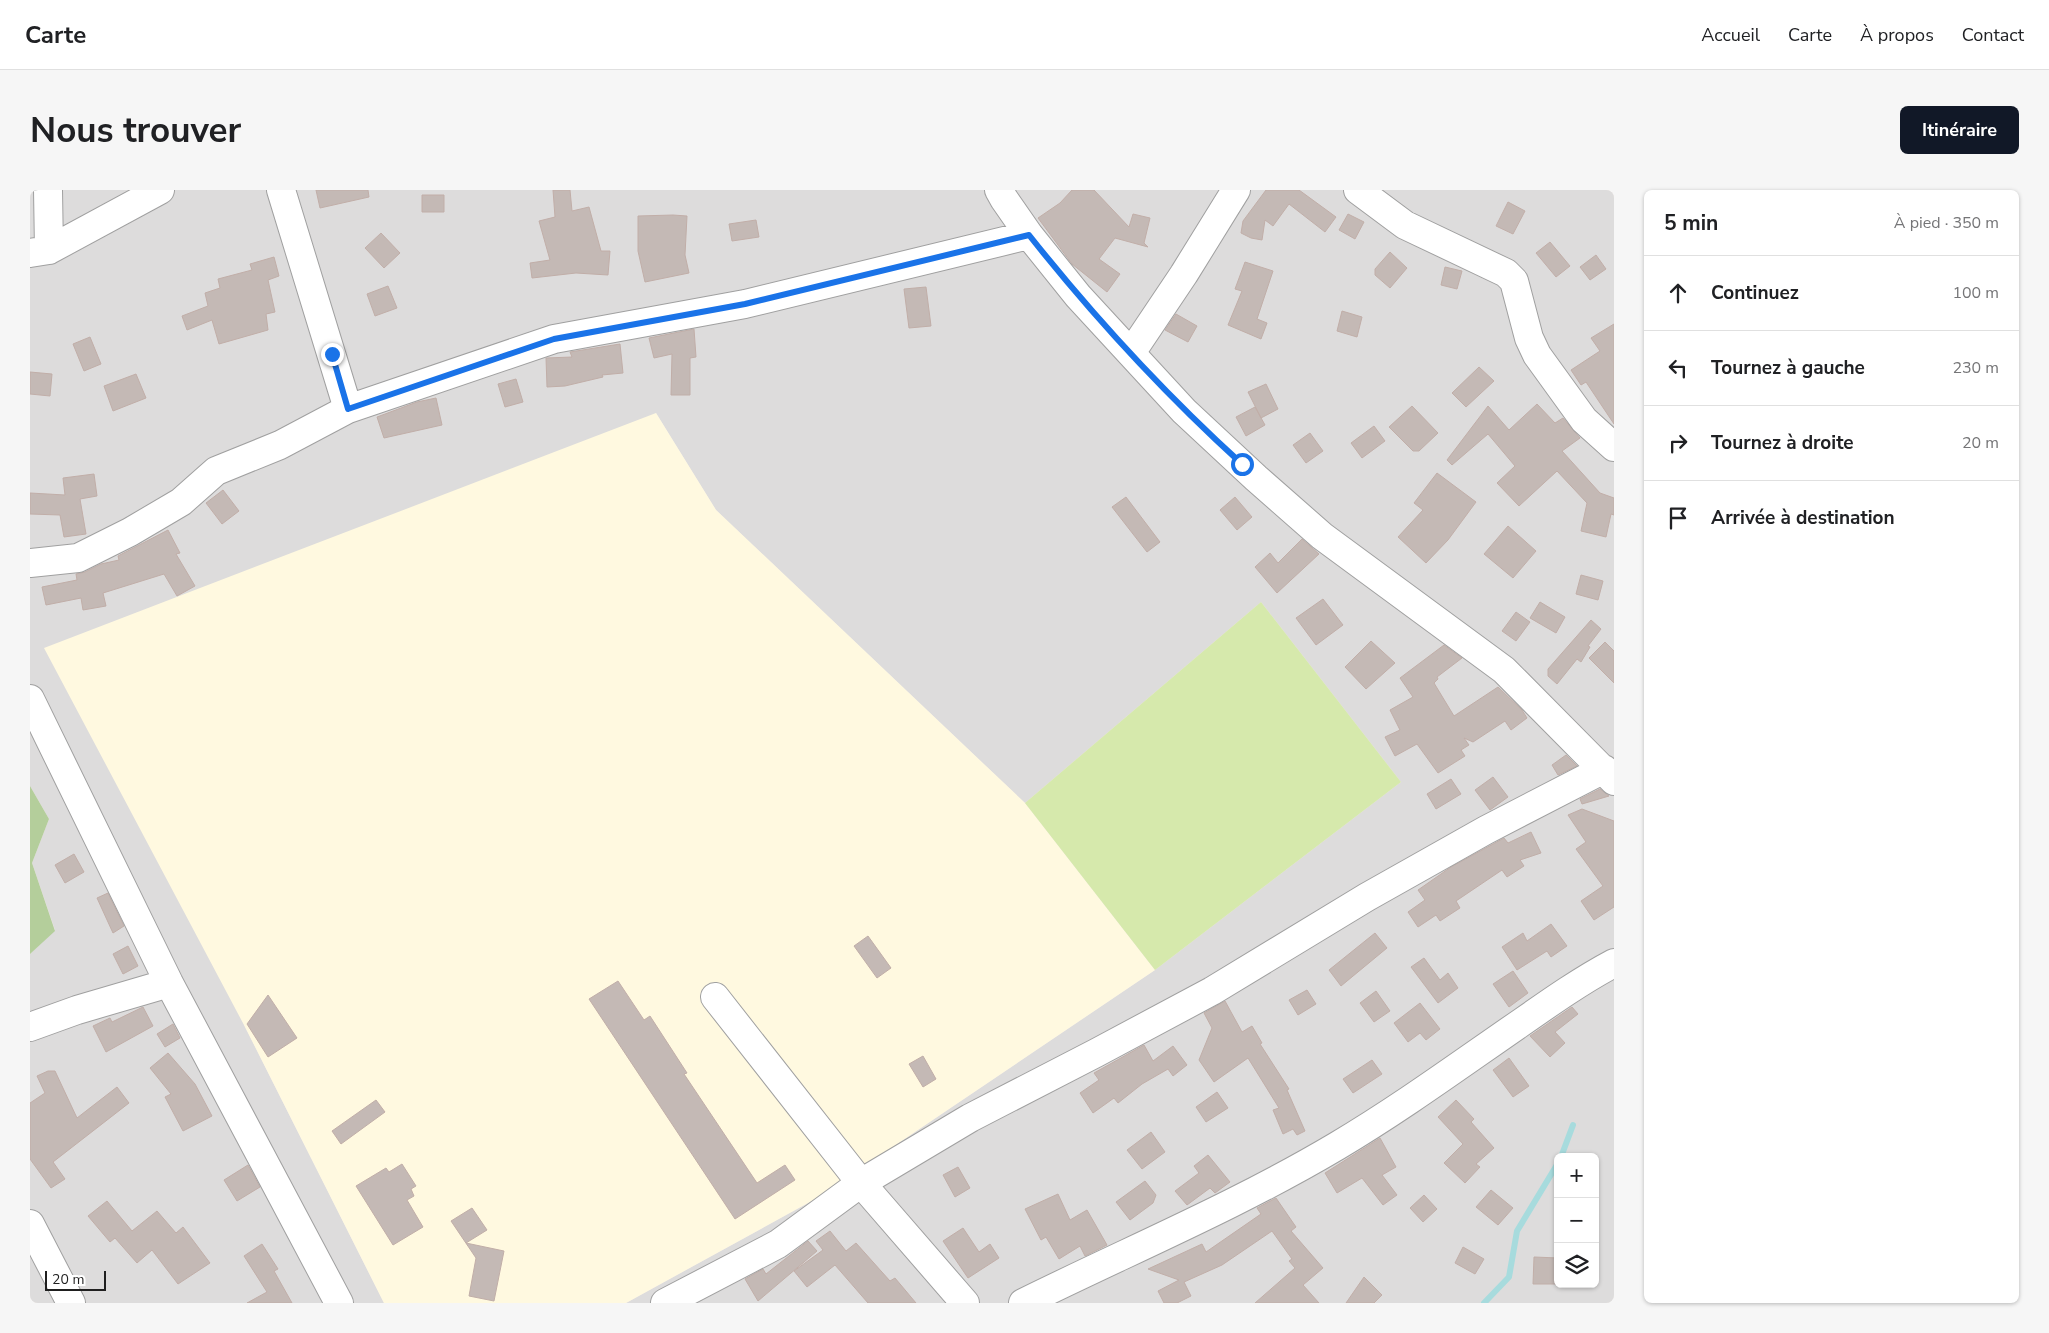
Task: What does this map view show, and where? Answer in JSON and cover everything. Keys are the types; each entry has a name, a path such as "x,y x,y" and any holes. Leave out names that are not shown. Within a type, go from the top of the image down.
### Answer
{"street":[{"path":"39,252 48,190"},
{"path":"39,252 160,190"},
{"path":"281,190 348,409"},
{"path":"667,1302 778,1244 861,1183 970,1118 1096,1054 1212,990 1367,897 1486,830 1609,775 1504,670 1322,536 1184,411 1078,296 1029,235 999,190"},
{"path":"1131,352 1184,274 1236,190"},
{"path":"1358,190 1405,224 1493,266 1506,273 1514,281 1529,338 1537,355 1584,420 1614,447"},
{"path":"30,563 78,558 130,532 181,502 216,471 280,445 348,409 554,339 745,304 1029,235"},
{"path":"30,699 169,983 339,1303"},
{"path":"1023,1303 1107,1261 1212,1214 1338,1146 1588,977 1614,962"},
{"path":"30,1027 77,1010 169,983"},
{"path":"715,997 861,1183 964,1303"},
{"path":"30,1224 72,1303"}],"shaded area":[{"path":"30,190 1614,190 1614,1303 626,1303 817,1198 1155,970 1401,782 1261,602 1025,803 716,510 656,413 244,1025 384,1303 30,1303 30,954 55,930 32,863 49,819 30,786"},
{"path":"656,413 716,510 1025,803 1155,970 817,1198 626,1303 384,1303 244,1025 44,648"}],"green space":[{"path":"1261,602 1401,782 1155,970 1025,803"},
{"path":"30,786 49,819 32,863 55,931 30,954"}],"building":[{"path":"316,190 368,190 369,197 320,208"},
{"path":"553,190 570,190 572,211 589,207 601,251 610,251 608,275 576,273 532,278 530,263 550,260 539,221 555,217"},
{"path":"1072,190 1094,190 1129,227 1133,214 1150,218 1144,243 1148,247 1115,238 1099,259 1120,274 1107,292 1072,264 1038,218 1060,203"},
{"path":"1266,190 1299,190 1336,217 1325,232 1289,204 1273,226 1265,220 1262,240 1251,238 1241,233 1243,221"},
{"path":"422,195 444,195 444,212 422,212"},
{"path":"1508,202 1525,211 1513,234 1496,226"},
{"path":"1348,214 1364,222 1355,239 1339,230"},
{"path":"638,216 687,216 685,255 689,273 645,282 638,251"},
{"path":"756,220 759,237 732,241 729,224"},
{"path":"381,233 400,253 384,268 365,248"},
{"path":"1550,242 1570,266 1556,277 1536,253"},
{"path":"1390,252 1407,268 1390,288 1375,275 1375,269"},
{"path":"1596,255 1606,269 1590,280 1580,267"},
{"path":"274,257 279,276 268,280 275,312 266,314 268,330 219,344 212,320 187,330 182,316 208,306 205,293 220,288 218,279 252,270 250,264"},
{"path":"1245,262 1273,271 1257,319 1267,323 1261,339 1228,325 1242,291 1235,289"},
{"path":"1445,267 1462,271 1457,289 1441,285"},
{"path":"388,286 397,308 375,316 367,294"},
{"path":"926,287 931,326 909,328 904,289"},
{"path":"1342,311 1362,317 1357,337 1337,331"},
{"path":"1176,314 1197,326 1188,342 1165,330"},
{"path":"1614,324 1614,424 1586,382 1581,385 1571,370 1600,351 1591,338"},
{"path":"694,329 696,357 690,358 690,395 671,395 672,354 654,358 649,338"},
{"path":"90,337 101,364 84,371 73,344"},
{"path":"620,344 623,373 602,375 603,377 565,386 547,387 546,358 572,357 570,352"},
{"path":"1479,367 1494,381 1466,407 1452,393"},
{"path":"30,372 52,374 50,396 30,394"},
{"path":"136,374 146,398 113,411 104,386"},
{"path":"516,379 523,402 505,407 498,384"},
{"path":"1266,384 1278,409 1261,418 1248,392"},
{"path":"436,398 442,425 384,438 377,417 417,402"},
{"path":"1537,404 1555,423 1563,418 1580,438 1562,451 1600,493 1614,498 1614,515 1611,514 1606,537 1581,531 1587,503 1557,471 1519,506 1497,483 1515,466 1488,434 1452,465 1447,460 1488,406 1509,430"},
{"path":"1412,406 1438,433 1419,451 1413,451 1389,427"},
{"path":"1255,407 1265,425 1246,436 1236,417"},
{"path":"1374,426 1385,441 1362,458 1351,443"},
{"path":"1310,433 1323,451 1306,463 1293,445"},
{"path":"1437,473 1476,502 1448,540 1426,563 1398,537 1423,510 1414,503"},
{"path":"94,474 97,496 80,499 86,534 64,537 60,515 30,514 30,493 65,495 63,478"},
{"path":"223,490 239,511 222,524 206,503"},
{"path":"1126,497 1160,542 1147,552 1112,507"},
{"path":"1235,497 1252,517 1237,530 1220,510"},
{"path":"1508,526 1536,551 1513,578 1484,554"},
{"path":"168,530 180,553 176,554 195,586 177,596 164,574 103,593 106,606 83,610 81,598 46,605 42,587 77,580 76,574 101,564 119,560 118,556"},
{"path":"1302,539 1319,554 1277,593 1255,567 1270,553 1278,563"},
{"path":"1581,575 1603,581 1598,600 1576,594"},
{"path":"1323,599 1343,625 1316,645 1296,618"},
{"path":"1540,602 1565,617 1556,633 1530,618"},
{"path":"1516,612 1530,622 1516,641 1502,631"},
{"path":"1591,620 1601,629 1588,646 1590,647 1581,662 1577,659 1557,684 1548,676 1548,669"},
{"path":"1371,641 1395,663 1366,689 1345,667"},
{"path":"1605,642 1614,651 1614,683 1589,658"},
{"path":"1444,645 1462,658 1437,677 1438,679 1434,683 1454,716 1498,687 1522,710 1527,718 1511,730 1505,721 1473,742 1464,738 1469,745 1461,750 1465,756 1438,773 1417,744 1395,756 1385,737 1400,730 1390,710 1413,697 1400,678"},
{"path":"1566,755 1577,766 1558,775 1552,765"},
{"path":"1493,777 1508,797 1490,810 1475,790"},
{"path":"1451,779 1461,794 1436,809 1427,794"},
{"path":"1600,789 1609,796 1582,804 1580,799"},
{"path":"1582,809 1614,821 1614,907 1594,920 1581,901 1603,886 1576,849 1586,842 1568,815"},
{"path":"1531,832 1541,853 1520,860 1524,866 1507,877 1502,870 1456,901 1460,908 1440,921 1436,915 1418,927 1408,912 1425,900 1418,890 1451,867 1504,838 1508,843"},
{"path":"74,854 84,872 65,883 55,865"},
{"path":"108,893 124,926 113,933 97,898"},
{"path":"1551,924 1567,946 1551,957 1547,951 1517,970 1502,947 1523,933 1527,941"},
{"path":"1375,933 1387,948 1341,986 1329,970"},
{"path":"868,936 891,968 877,978 854,946"},
{"path":"128,946 138,966 123,974 113,954"},
{"path":"1424,958 1440,980 1448,973 1458,988 1438,1003 1411,967"},
{"path":"1513,971 1528,993 1509,1007 1493,984"},
{"path":"618,981 644,1020 650,1016 687,1073 684,1074 757,1183 785,1165 795,1180 735,1219 589,999"},
{"path":"1307,990 1316,1004 1298,1015 1289,1000"},
{"path":"1376,991 1390,1011 1374,1022 1360,1003"},
{"path":"268,995 297,1038 268,1057 247,1024"},
{"path":"1225,1001 1242,1032 1252,1026 1262,1043 1260,1044 1289,1089 1287,1090 1305,1131 1297,1135 1293,1129 1283,1134 1273,1110 1279,1108 1248,1058 1214,1082 1199,1060 1212,1028 1204,1013"},
{"path":"1420,1003 1440,1029 1426,1040 1420,1033 1408,1042 1394,1023"},
{"path":"143,1007 153,1026 106,1052 93,1026 110,1018 112,1022"},
{"path":"1572,1007 1578,1014 1555,1032 1565,1043 1550,1057 1530,1036"},
{"path":"173,1024 180,1038 165,1047 157,1034"},
{"path":"1144,1045 1153,1061 1173,1046 1187,1065 1173,1076 1168,1069 1142,1084 1118,1103 1114,1098 1093,1113 1080,1093 1099,1080 1094,1073"},
{"path":"168,1053 195,1084 212,1116 183,1131 165,1097 171,1094 150,1068"},
{"path":"923,1056 936,1079 923,1087 909,1064"},
{"path":"1509,1058 1529,1086 1513,1097 1493,1070"},
{"path":"1372,1060 1382,1074 1353,1093 1343,1079"},
{"path":"48,1071 55,1071 77,1118 117,1087 129,1103 53,1162 65,1179 51,1188 30,1159 30,1103 45,1093 37,1076"},
{"path":"1217,1092 1228,1108 1206,1122 1196,1107"},
{"path":"376,1100 385,1112 341,1144 332,1131"},
{"path":"1456,1100 1474,1119 1471,1122 1494,1148 1476,1164 1480,1167 1465,1183 1444,1163 1463,1144 1438,1117"},
{"path":"1151,1132 1165,1152 1142,1169 1127,1150"},
{"path":"1380,1138 1396,1167 1382,1175 1397,1195 1383,1205 1362,1178 1337,1193 1325,1173"},
{"path":"1208,1155 1230,1182 1215,1193 1210,1188 1187,1205 1175,1191 1199,1173 1194,1166"},
{"path":"402,1164 416,1186 411,1189 414,1196 407,1200 423,1227 393,1245 356,1186 386,1168 389,1172"},
{"path":"248,1165 260,1187 237,1201 224,1180"},
{"path":"958,1167 970,1188 955,1197 943,1175"},
{"path":"1145,1181 1156,1195 1153,1203 1130,1220 1116,1202"},
{"path":"1491,1190 1513,1208 1498,1225 1476,1207"},
{"path":"1058,1194 1070,1220 1087,1210 1107,1245 1085,1256 1080,1246 1059,1259 1046,1237 1041,1240 1025,1209"},
{"path":"1424,1195 1437,1209 1423,1222 1410,1208"},
{"path":"1276,1198 1296,1227 1291,1231 1323,1268 1303,1285 1319,1303 1255,1303 1295,1268 1289,1261 1292,1259 1272,1231 1222,1265 1184,1282 1191,1296 1177,1303 1164,1303 1158,1291 1179,1280 1148,1269 1202,1244 1206,1252 1261,1214 1257,1208"},
{"path":"107,1201 132,1231 157,1211 176,1233 183,1227 210,1263 178,1284 152,1250 137,1263 115,1238 110,1242 88,1216"},
{"path":"472,1208 487,1230 466,1243 504,1251 494,1301 469,1296 476,1258 451,1221"},
{"path":"963,1228 979,1252 990,1244 999,1258 968,1278 943,1241"},
{"path":"830,1231 846,1251 856,1243 890,1281 895,1278 916,1303 868,1303 835,1265 807,1287 794,1271 823,1250 816,1241"},
{"path":"808,1241 817,1251 758,1301 745,1279 763,1269 766,1274"},
{"path":"262,1244 278,1269 274,1271 292,1303 247,1303 267,1292 244,1256"},
{"path":"1463,1247 1484,1259 1475,1274 1455,1263"},
{"path":"1534,1257 1554,1258 1554,1284 1533,1284"},
{"path":"1364,1277 1382,1295 1374,1303 1346,1303"}],"waterway":[{"path":"1562,1153 1573,1125"},
{"path":"1484,1303 1509,1277 1517,1231 1554,1170"}],"route":[{"path":"332,354 348,409 554,339 745,304 1029,235 1078,296 1184,411 1242,464"}]}
